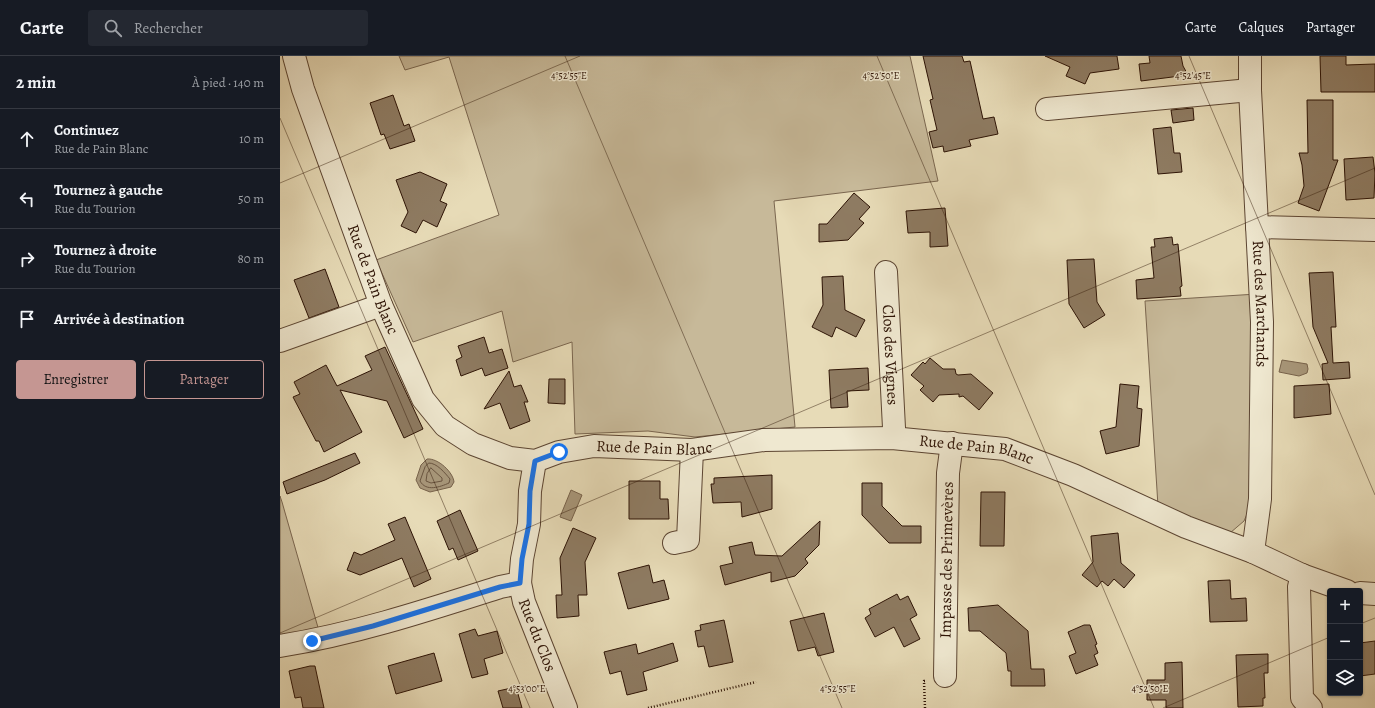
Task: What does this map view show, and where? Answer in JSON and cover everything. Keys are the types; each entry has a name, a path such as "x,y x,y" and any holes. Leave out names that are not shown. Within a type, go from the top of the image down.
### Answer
{"street":[{"name":"Rue de Pain Blanc","path":"294,56 303,90 381,305 423,399 445,426 473,444 510,458 535,461 559,452 594,446 692,450 764,440 892,438 952,443 1005,450 1073,475 1186,527 1253,552 1302,575 1339,588"},
{"name":"Rue des Marchands","path":"1250,56 1250,90 1262,322 1260,499 1253,552"},
{"path":"1047,109 1250,90"},
{"path":"1257,228 1375,230"},
{"name":"Clos des Vignes","path":"886,272 894,428 892,438"},
{"path":"280,341 381,305"},
{"name":"Impasse des Primevères","path":"945,676 948,473 952,443"},
{"path":"674,543 688,540 692,450"},
{"name":"Rue du Clos","path":"535,461 530,491 529,524 522,559 520,583 524,602 566,708"},
{"path":"1302,575 1299,587 1302,698 1311,708"},
{"path":"280,646 312,641 373,626 500,587 520,583"},
{"path":"1363,593 1375,594"}],"path":[{"path":"648,708 756,682"}],"shaded area":[{"path":"399,56 910,56 938,181 774,201 795,427 695,437 648,431 575,434 572,342 513,362 502,311 413,342 376,260 499,215 449,57 405,70"},
{"path":"1257,294 1250,507 1244,521 1230,533 1158,506 1145,301"},
{"path":"280,496 282,502 319,631 280,636"}],"water":[{"path":"1282,360 1307,364 1307,373 1299,376 1279,372"},
{"path":"427,459 440,463 448,470 454,482 451,487 430,492 420,488 416,480 421,465"},
{"path":"571,490 582,495 571,521 560,517"}],"building":[{"path":"923,56 962,56 964,62 970,61 983,119 994,117 998,134 969,140 971,146 944,152 943,146 933,148 929,132 937,130 930,100 933,99"},
{"path":"1045,56 1117,56 1119,69 1090,73 1085,84 1066,76 1070,67"},
{"path":"1149,56 1181,56 1183,66 1188,75 1141,81 1139,64 1150,63"},
{"path":"1320,56 1346,56 1346,65 1375,64 1375,92 1321,92"},
{"path":"393,95 404,126 409,124 415,141 390,149 384,134 381,135 370,103"},
{"path":"1307,100 1333,100 1333,160 1338,160 1319,211 1298,203 1304,186 1299,153 1308,153"},
{"path":"1193,108 1194,120 1173,123 1171,110"},
{"path":"1171,127 1174,153 1180,153 1182,172 1158,174 1153,129"},
{"path":"1373,157 1375,173 1374,198 1346,200 1344,159"},
{"path":"420,172 447,184 440,201 447,204 437,227 423,220 416,233 401,226 408,212 396,180"},
{"path":"854,193 870,207 859,219 864,223 848,240 819,242 819,224 827,224"},
{"path":"945,208 948,246 930,247 930,232 908,233 906,211"},
{"path":"1172,237 1173,245 1178,244 1182,286 1180,287 1181,296 1137,299 1136,280 1154,278 1151,247 1155,247 1154,239"},
{"path":"1094,259 1097,302 1105,315 1084,328 1069,304 1067,260"},
{"path":"325,269 339,307 309,318 294,280"},
{"path":"1333,272 1336,327 1331,327 1333,363 1349,362 1350,378 1323,380 1322,364 1328,363 1313,327 1309,273"},
{"path":"843,276 845,310 865,320 856,337 836,327 832,337 812,327 823,305 822,277"},
{"path":"484,337 489,353 502,349 508,368 485,376 482,368 461,376 456,360 462,357 458,346"},
{"path":"385,347 423,429 404,438 387,401 340,390 362,432 324,452 319,441 316,441 293,397 300,394 294,382 326,365 337,386 372,370 365,356"},
{"path":"930,358 943,369 955,369 956,374 958,375 971,374 993,393 979,410 963,396 959,397 959,394 939,395 933,402 920,390 924,386 911,375 923,362 925,364"},
{"path":"868,368 869,390 847,391 848,407 831,408 829,370"},
{"path":"509,371 514,387 521,385 528,402 524,402 530,421 510,429 500,403 484,409"},
{"path":"549,379 565,379 565,404 548,403"},
{"path":"1120,384 1139,386 1137,408 1142,409 1139,446 1106,454 1100,431 1116,427"},
{"path":"1329,384 1331,414 1294,418 1294,386"},
{"path":"355,453 360,463 325,480 287,494 283,482"},
{"path":"772,475 772,509 742,517 741,502 713,503 711,484 714,484 714,478"},
{"path":"629,481 660,481 660,499 668,499 669,519 629,519"},
{"path":"862,483 882,483 882,506 902,526 921,526 921,543 889,543 862,515"},
{"path":"981,492 1005,492 1004,546 980,546"},
{"path":"460,510 478,551 458,560 453,548 449,550 437,521"},
{"path":"405,517 431,579 414,587 402,558 360,575 347,570 354,552 361,555 395,540 388,524"},
{"path":"820,521 819,545 805,559 808,563 795,576 771,582 771,572 725,585 720,566 733,563 729,547 752,542 755,555 782,556"},
{"path":"573,528 596,538 585,562 587,595 578,595 579,616 557,618 556,595 562,595 560,558"},
{"path":"1118,533 1121,563 1135,575 1124,588 1114,579 1108,586 1102,581 1097,587 1082,575 1093,562 1091,536"},
{"path":"649,565 653,583 664,580 669,599 628,609 618,573"},
{"path":"1230,580 1231,599 1246,598 1247,621 1210,622 1208,581"},
{"path":"897,594 900,600 908,596 917,615 910,619 920,639 904,647 894,627 875,637 865,618 871,614 869,609"},
{"path":"998,605 1028,631 1031,669 1044,669 1045,686 1011,686 1011,671 1008,671 1006,653 980,631 969,631 968,608"},
{"path":"824,613 834,652 818,656 815,647 798,651 790,621"},
{"path":"724,620 733,662 709,667 704,646 698,647 695,631 701,630 700,625"},
{"path":"1084,625 1090,625 1097,644 1095,645 1098,653 1094,655 1098,665 1076,674 1069,656 1076,653 1068,632"},
{"path":"475,629 478,636 497,631 503,653 484,659 488,674 472,678 459,634"},
{"path":"1375,641 1375,674 1363,676 1363,643"},
{"path":"673,643 678,661 643,672 647,690 627,695 621,671 610,674 604,652 636,644 638,654"},
{"path":"434,653 442,681 396,694 388,666"},
{"path":"1268,654 1268,673 1264,673 1265,698 1263,698 1263,706 1238,707 1236,655"},
{"path":"1182,662 1183,708 1166,708 1166,700 1147,700 1147,680 1165,680 1165,663"},
{"path":"315,666 324,708 303,708 301,697 295,698 289,671"},
{"path":"516,687 522,708 503,708 498,691"}],"route":[{"path":"312,641 373,626 500,587 520,583 522,559 529,524 530,491 535,461 559,452"}]}
